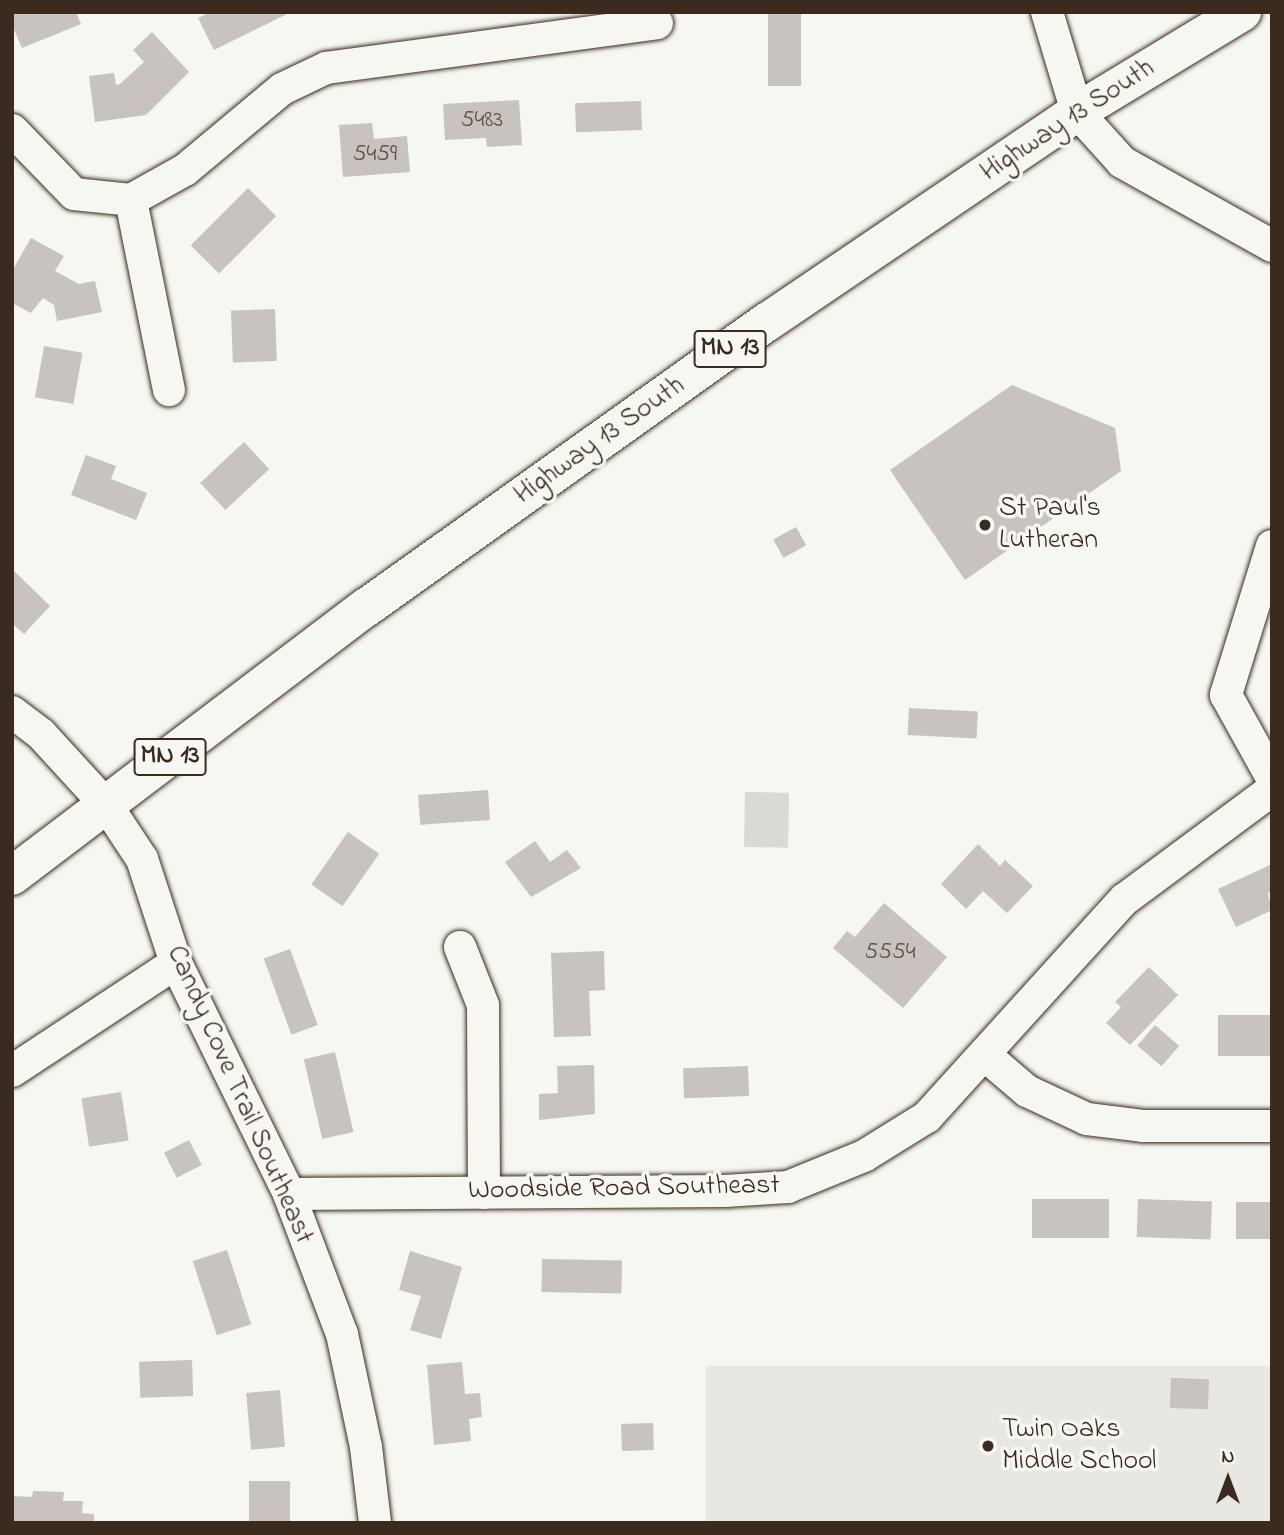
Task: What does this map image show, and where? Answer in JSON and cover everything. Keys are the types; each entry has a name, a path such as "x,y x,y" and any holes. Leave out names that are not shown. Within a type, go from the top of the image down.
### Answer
{"main road":[{"name":"Highway 13 South","path":"12,876 367,607 766,322 1077,112 1242,12"}],"street":[{"path":"1047,12 1077,112 1122,162 1272,246"},
{"path":"12,131 74,194 131,200 186,170 282,89 326,68 657,23"},
{"path":"131,200 169,390"},
{"path":"1272,546 1226,695 1272,778"},
{"name":"Candy Cove Trail Southeast","path":"12,712 41,734 107,806 142,859 176,963 289,1194 342,1334 366,1447 375,1523"},
{"name":"Woodside Road Southeast","path":"289,1194 788,1187 864,1156 927,1117 986,1056 1030,1000 1125,899 1272,790"},
{"path":"460,947 483,1005 484,1193"},
{"path":"12,1071 176,963"},
{"path":"986,1056 1027,1091 1087,1119 1143,1126 1272,1126"}],"shaded area":[{"path":"745,792 789,793 788,848 744,847"},
{"name":"Twin Oaks Middle School","path":"706,1366 1272,1366 1272,1523 706,1523"}],"building":[{"path":"14,12 76,12 81,24 22,48 12,25"},
{"path":"210,12 287,14 214,50 198,18"},
{"path":"768,12 801,12 801,86 768,86"},
{"path":"152,32 189,72 146,115 95,122 89,76 114,73 116,85 120,84 144,62 133,50"},
{"path":"519,100 522,145 487,147 486,138 445,140 443,104"},
{"path":"641,101 642,130 576,132 575,103"},
{"path":"372,123 374,139 407,136 410,172 343,177 339,125"},
{"path":"248,188 276,216 219,274 191,245"},
{"path":"31,238 64,256 55,271 79,284 95,281 102,312 57,321 54,305 43,298 31,313 12,303 12,271"},
{"path":"275,309 277,361 233,363 231,311"},
{"path":"44,346 82,353 73,404 35,397"},
{"name":"St Paul's Lutheran","path":"1012,385 1115,428 1121,471 965,580 890,470"},
{"path":"244,442 269,469 225,510 200,483"},
{"path":"86,455 116,466 111,479 147,493 136,520 71,495"},
{"path":"796,527 806,545 783,558 773,540"},
{"path":"12,569 50,606 24,634 12,623"},
{"path":"909,708 978,712 976,739 908,735"},
{"path":"488,790 490,820 420,825 418,795"},
{"path":"348,832 379,854 342,906 311,884"},
{"path":"535,841 550,862 567,850 581,868 531,897 505,862"},
{"path":"978,844 1000,866 1005,860 1033,886 1007,913 983,891 966,909 941,884"},
{"path":"1272,864 1272,891 1268,893 1272,910 1236,927 1218,889"},
{"path":"884,903 947,957 903,1008 833,948 847,931 855,937"},
{"path":"290,949 318,1025 291,1035 264,959"},
{"path":"604,951 605,990 589,991 591,1036 554,1037 551,953"},
{"path":"1149,967 1178,995 1130,1045 1106,1023 1121,1007 1115,1002"},
{"path":"1218,1015 1272,1015 1272,1056 1218,1056"},
{"path":"1155,1025 1179,1046 1161,1066 1137,1045"},
{"path":"335,1052 353,1132 322,1139 304,1059"},
{"path":"594,1065 595,1114 539,1120 539,1094 558,1093 557,1066"},
{"path":"748,1066 749,1096 684,1098 683,1068"},
{"path":"121,1092 129,1140 89,1147 81,1098"},
{"path":"189,1140 202,1165 177,1178 164,1153"},
{"path":"1032,1199 1109,1199 1109,1238 1032,1238"},
{"path":"1138,1199 1212,1202 1211,1240 1137,1237"},
{"path":"1236,1202 1272,1202 1272,1239 1236,1239"},
{"path":"227,1250 251,1324 217,1335 193,1261"},
{"path":"410,1251 462,1267 441,1339 410,1330 421,1296 399,1290"},
{"path":"542,1259 622,1260 621,1293 541,1292"},
{"path":"192,1360 193,1396 140,1398 139,1362"},
{"path":"462,1362 465,1394 480,1393 482,1417 469,1419 471,1441 434,1445 427,1365"},
{"path":"1171,1378 1209,1379 1208,1409 1170,1408"},
{"path":"280,1390 285,1447 251,1450 246,1393"},
{"path":"653,1423 654,1450 622,1451 621,1424"},
{"path":"249,1481 290,1481 290,1523 249,1523"},
{"path":"33,1491 64,1492 63,1501 83,1501 82,1513 94,1514 94,1523 12,1523 12,1496 32,1497"}],"place":[{"name":"St Paul's Lutheran","path":"985,525"},
{"name":"Twin Oaks Middle School","path":"988,1446"}]}
